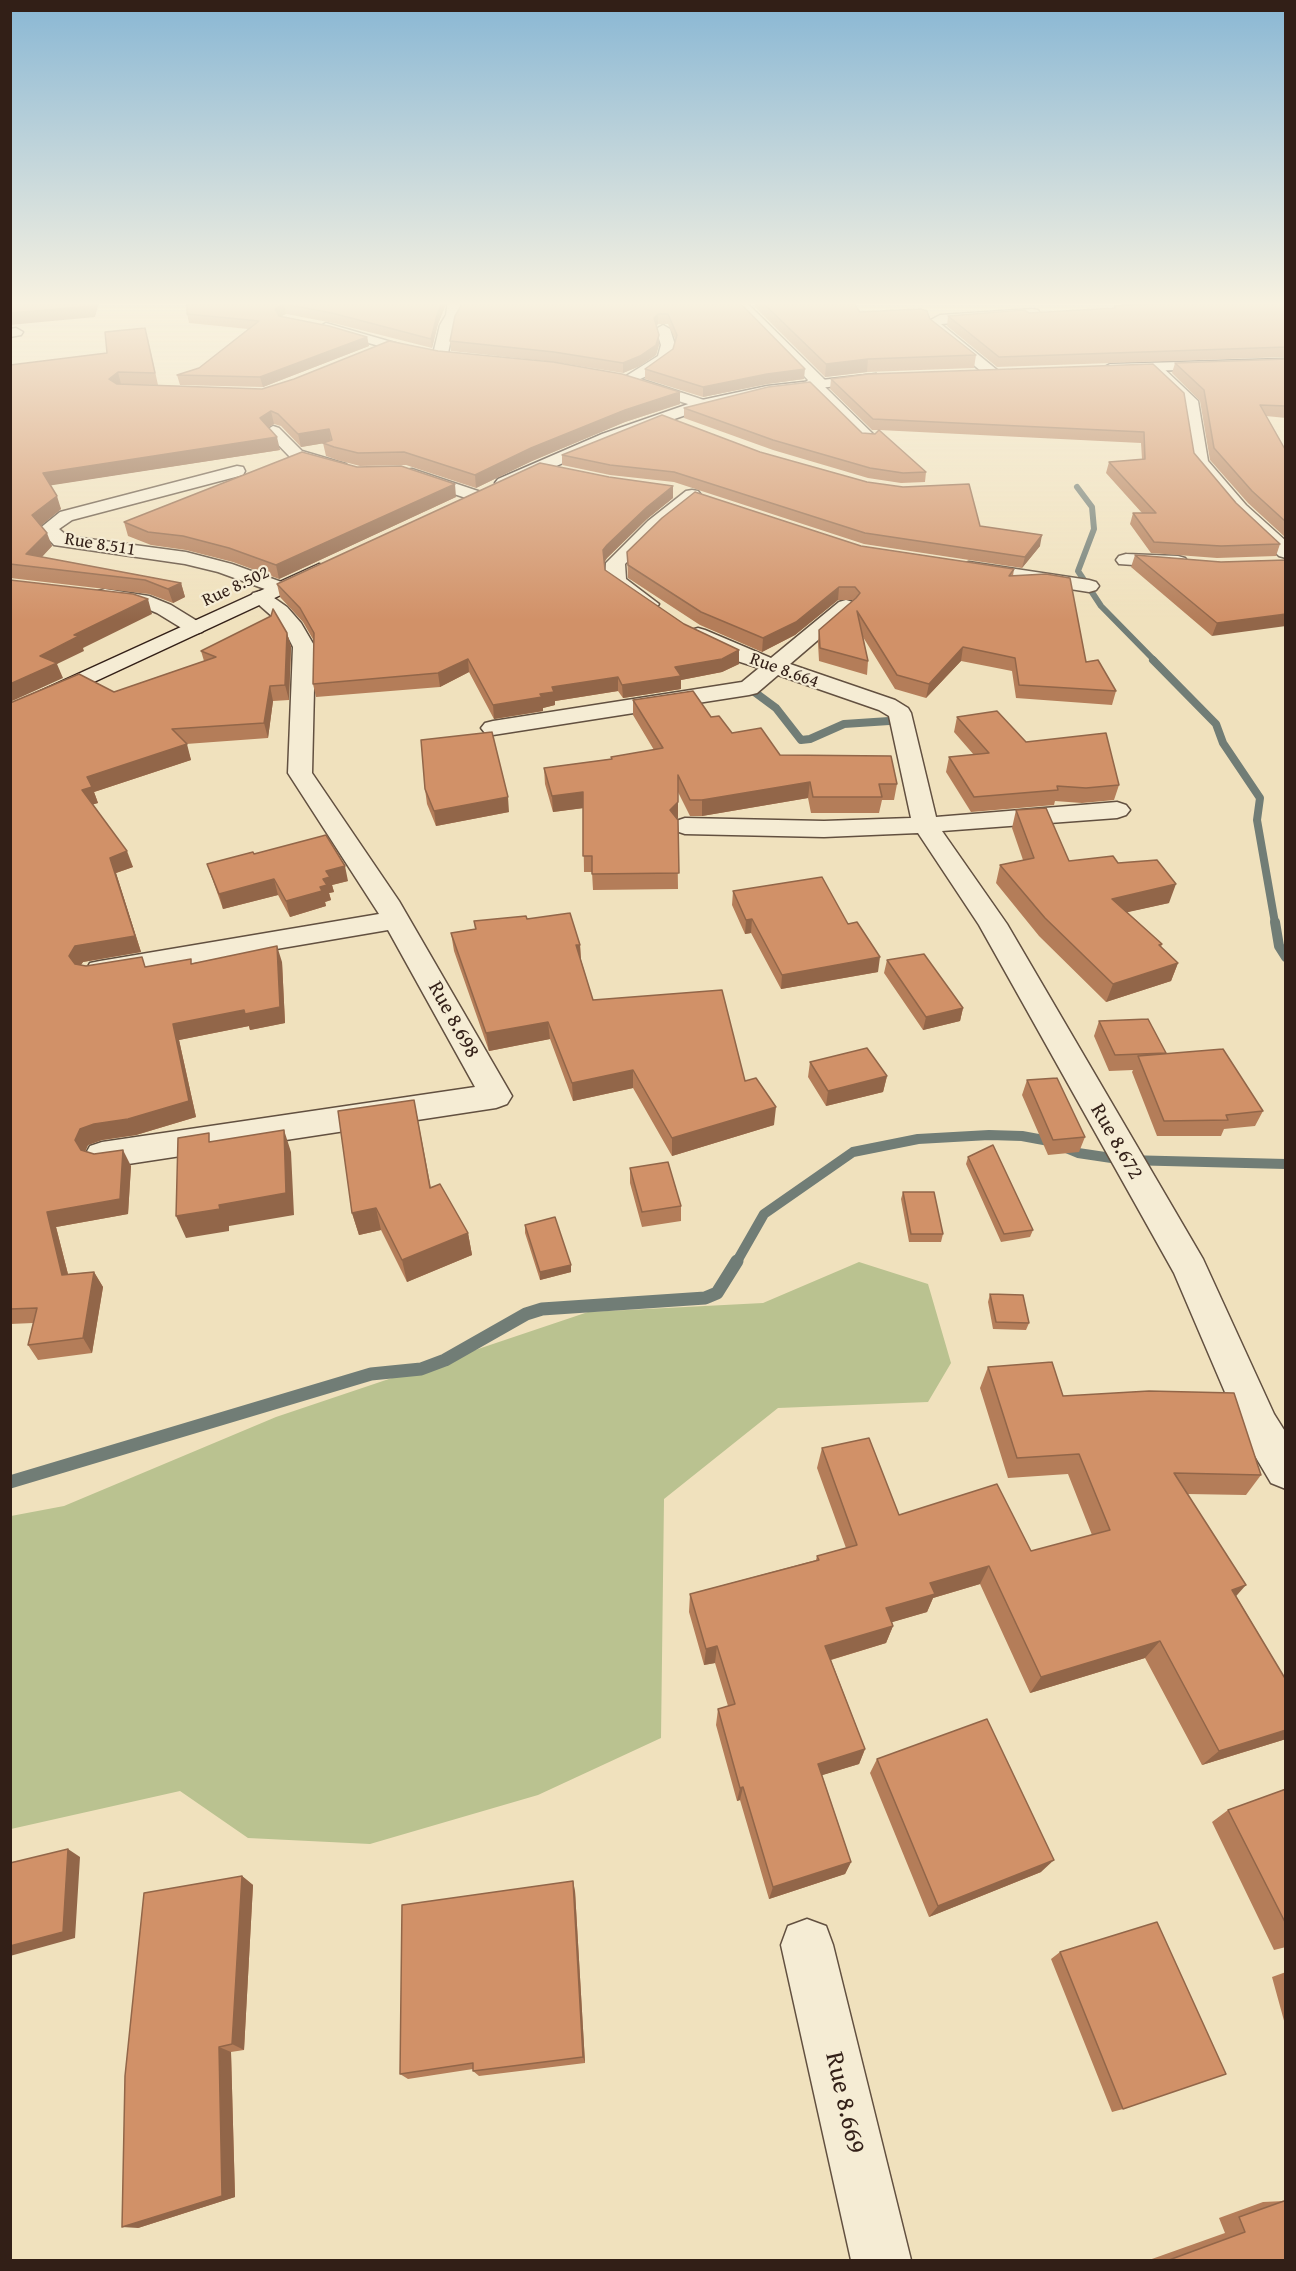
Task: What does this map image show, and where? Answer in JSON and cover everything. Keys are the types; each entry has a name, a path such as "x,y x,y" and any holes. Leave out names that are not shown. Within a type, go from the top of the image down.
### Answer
{"street":[{"path":"454,506 608,437 690,408"},
{"path":"840,408 868,438"},
{"path":"1191,408 1200,462 1282,561"},
{"path":"662,417 687,427"},
{"path":"273,431 296,454 360,472"},
{"path":"538,467 569,473"},
{"name":"Rue 8.511","path":"237,471 85,510 66,516 48,529 61,541 186,558 225,568 270,593"},
{"path":"394,472 422,476 475,496"},
{"name":"Rue 8.664","path":"667,488 698,497 654,525 616,563 617,582 675,620 742,655 887,705 900,713 925,825"},
{"path":"1126,560 1201,565"},
{"name":"Rue 8.502","path":"10,714 330,564"},
{"path":"952,565 1089,586"},
{"path":"81,593 142,600 164,609 195,628"},
{"name":"Rue 8.698","path":"102,1155 496,1096 396,920 300,773 304,647 270,593"},
{"path":"493,728 749,688 846,606"},
{"path":"686,826 824,829 925,825 1117,810"},
{"name":"Rue 8.672","path":"925,825 993,924 1190,1269 1259,1426 1286,1470"},
{"path":"93,971 396,920"},
{"name":"Rue 8.669","path":"807,1945 881,2260"}],"green space":[{"path":"859,1262 928,1284 951,1363 928,1402 778,1408 664,1499 661,1738 538,1795 370,1844 248,1838 180,1791 11,1829 11,1516 64,1506 276,1417 588,1312 763,1303"}],"building":[{"path":"10,408 631,408 531,448 475,475 404,452 358,453 334,447 323,443 332,440 329,429 298,434 278,414 271,411 260,418 277,437 43,473 57,496 32,515 47,533 26,554 181,583 168,589 145,580 10,564"},
{"path":"684,408 836,408 862,433 875,434 879,430 926,472 903,473 870,468 773,440"},
{"path":"861,408 1186,408 1194,453 1236,503 1280,544 1221,546 1154,542 1133,513 1156,513 1109,462 1145,459 1144,432 873,419"},
{"path":"1207,408 1262,408 1286,451 1286,522 1252,491 1214,448"},
{"path":"662,415 760,452 867,482 903,487 969,484 980,526 1042,535 1025,557 865,533 674,472 610,465 562,455"},
{"path":"302,452 357,467 401,466 455,484 276,565 229,548 183,536 148,532 124,522"},
{"path":"540,463 609,477 673,486 607,545 603,550 605,570 684,624 739,650 722,659 675,667 681,676 622,685 618,677 552,687 554,692 540,694 542,697 493,705 468,659 438,673 313,684 314,633 300,608 277,584"},
{"path":"695,492 861,546 1014,569 1009,576 1046,574 1070,578 1086,662 1098,660 1116,691 1019,685 1015,658 963,647 929,684 897,675 857,611 868,661 820,648 819,630 856,598 860,593 855,587 839,587 796,622 763,638 701,612 628,565 627,552 662,518"},
{"path":"1135,555 1221,562 1286,560 1286,614 1217,623"},
{"path":"10,580 133,594 148,599 74,635 79,636 40,656 57,663 10,684"},
{"path":"273,609 287,633 285,685 270,686 264,723 172,729 187,744 87,777 92,787 82,790 127,851 110,858 135,936 75,946 69,956 75,964 86,966 142,957 145,967 191,959 191,964 277,946 280,1007 245,1014 244,1010 173,1024 189,1101 128,1119 94,1124 80,1129 75,1140 81,1150 94,1154 123,1150 120,1199 47,1212 62,1275 94,1272 83,1338 28,1345 37,1308 10,1309 10,703 79,674 114,692 216,657 201,651 271,616"},
{"path":"693,691 711,717 719,716 732,733 761,728 780,755 891,756 897,784 879,784 882,797 813,797 810,782 690,800 678,775 678,802 670,810 678,820 679,873 592,874 592,856 583,856 583,792 552,796 544,768 612,759 611,757 663,748 633,700"},
{"path":"997,711 1026,742 1106,733 1119,785 1086,788 1057,786 1058,790 974,797 949,757 989,753 957,717"},
{"path":"492,732 508,797 434,811 425,789 421,740"},
{"path":"1046,808 1069,861 1113,856 1118,863 1157,860 1176,884 1112,899 1162,944 1159,945 1178,963 1113,984 1045,918 1000,865 1034,858 1016,810"},
{"path":"326,835 345,866 326,871 330,877 323,879 327,885 320,887 322,891 286,901 274,879 219,894 207,864 253,852 254,854"},
{"path":"822,877 848,924 857,922 880,957 782,975 752,919 746,920 733,891"},
{"path":"570,913 580,945 576,945 593,1000 722,990 745,1081 756,1078 776,1107 672,1138 633,1070 572,1083 548,1022 486,1033 451,933 476,929 474,921 526,916 527,919"},
{"path":"924,954 963,1008 926,1017 887,960"},
{"path":"1148,1019 1166,1053 1115,1055 1099,1021"},
{"path":"867,1048 887,1076 828,1091 810,1062"},
{"path":"1223,1049 1263,1111 1226,1115 1228,1120 1164,1121 1138,1056"},
{"path":"1057,1078 1085,1137 1053,1140 1027,1080"},
{"path":"414,1100 430,1188 440,1184 468,1233 402,1260 376,1208 352,1213 338,1111"},
{"path":"284,1130 286,1193 219,1205 220,1209 176,1216 178,1138 209,1133 209,1142"},
{"path":"993,1145 1033,1230 1004,1234 968,1157"},
{"path":"668,1162 681,1206 642,1212 630,1168"},
{"path":"903,1192 934,1192 943,1234 911,1234"},
{"path":"555,1217 571,1265 540,1272 525,1225"},
{"path":"990,1294 1023,1295 1029,1323 996,1322"},
{"path":"1052,1362 1063,1396 1149,1391 1234,1393 1261,1475 1174,1473 1246,1585 1232,1590 1286,1680 1286,1730 1219,1751 1160,1641 1041,1677 989,1566 930,1583 935,1594 886,1608 893,1626 825,1646 865,1749 818,1764 851,1862 773,1887 743,1787 740,1788 718,1709 735,1704 717,1646 706,1649 690,1594 819,1560 817,1556 857,1545 822,1448 869,1438 899,1515 997,1484 1031,1551 1110,1530 1079,1454 1017,1458 988,1367"},
{"path":"987,1719 1054,1860 938,1906 877,1759"},
{"path":"1286,1789 1286,1924 1228,1810"},
{"path":"68,1849 63,1932 10,1946 10,1863"},
{"path":"242,1876 232,2044 219,2047 222,2196 122,2227 125,2076 144,1893"},
{"path":"573,1881 583,2057 473,2071 473,2063 400,2074 402,1905"},
{"path":"1157,1922 1226,2074 1123,2109 1060,1952"},
{"path":"1284,2201 1286,2203 1286,2260 1169,2260 1245,2232 1239,2217"}],"waterway":[{"path":"1077,487 1092,507 1094,529 1078,571 1101,606 1155,661"},
{"path":"1153,660 1216,724 1223,743 1260,798 1257,820 1275,923"},
{"path":"749,688 776,708 801,740 810,739 844,724 904,720"},
{"path":"1275,922 1279,946 1286,957"},
{"path":"736,1263 764,1214 853,1152 918,1139 989,1135 1022,1136 1049,1141 1078,1153 1125,1160 1286,1164"},
{"path":"10,1482 371,1374 421,1369 445,1360 526,1314 542,1309 705,1298 717,1293 737,1261"}]}
